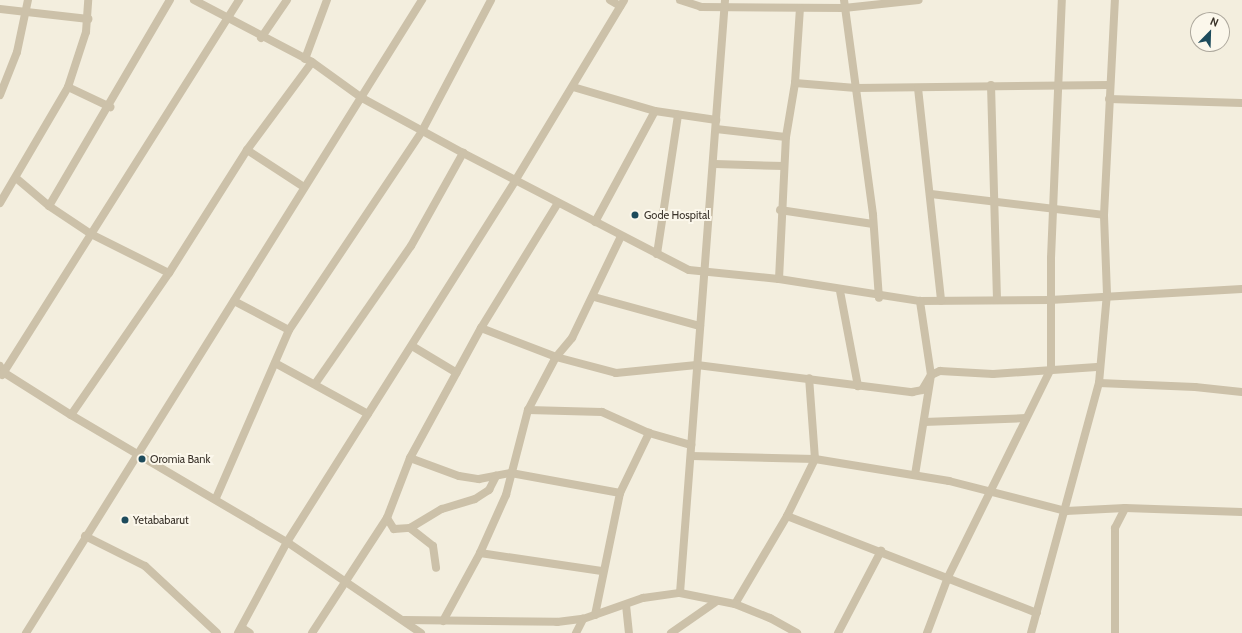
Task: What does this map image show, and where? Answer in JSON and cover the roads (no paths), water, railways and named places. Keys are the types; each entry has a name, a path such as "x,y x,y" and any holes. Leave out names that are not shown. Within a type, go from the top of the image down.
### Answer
{"street":[{"path":"0,94 17,52 28,0"},
{"path":"0,204 68,87 88,19 88,0"},
{"path":"49,206 110,107 170,0"},
{"path":"194,0 261,38 308,60 362,98 515,181 689,270 706,273 779,279 879,298 920,301 1050,300 1107,294 1242,288"},
{"path":"232,0 232,12"},
{"path":"239,0 91,234 1,372 136,454 216,498 287,542 421,633"},
{"path":"261,38 287,0"},
{"path":"72,415 169,273 247,150 308,60 327,0"},
{"path":"26,633 136,454 234,301 304,187 362,98 422,0"},
{"path":"216,498 289,330 422,130 491,0"},
{"path":"250,633 240,630 287,542 412,346 573,87 622,3 610,0"},
{"path":"680,0 701,7 725,3 800,8 919,0"},
{"path":"927,633 948,577 1051,369 1050,300 1061,86 1062,0"},
{"path":"1031,633 1038,613 1066,511 1099,384 1098,367 1107,294 1104,215 1109,85 1115,0"},
{"path":"680,593 700,326 715,164 716,125 725,3"},
{"path":"844,4 873,224 879,298"},
{"path":"0,8 88,19"},
{"path":"779,279 780,210 786,136 795,83 800,8"},
{"path":"795,83 856,88 918,88 991,85 1109,85"},
{"path":"991,85 997,300"},
{"path":"68,87 110,107"},
{"path":"573,87 716,125 786,136"},
{"path":"918,88 931,194 941,301"},
{"path":"1109,99 1242,103"},
{"path":"595,222 655,110"},
{"path":"657,254 678,115"},
{"path":"247,150 304,187"},
{"path":"315,384 411,246 435,199 463,153"},
{"path":"715,164 784,166"},
{"path":"16,178 49,206 91,234 169,273"},
{"path":"931,194 995,200 1104,215"},
{"path":"312,633 344,581 387,518 410,458 481,328 558,203"},
{"path":"780,210 873,224"},
{"path":"442,621 480,553 511,473 528,410 556,357 572,338 594,297 621,236"},
{"path":"840,291 858,386"},
{"path":"594,297 700,326"},
{"path":"234,301 289,330"},
{"path":"915,475 931,375 920,301"},
{"path":"481,328 556,357 616,373 697,365 809,378 858,386 918,392 931,375 948,371 993,374 1098,367"},
{"path":"412,346 457,373"},
{"path":"275,363 368,414"},
{"path":"735,604 787,516 815,459 809,378"},
{"path":"1099,384 1195,386 1242,392"},
{"path":"528,410 602,412 649,433 691,445"},
{"path":"924,422 1026,418"},
{"path":"595,615 602,571 620,493 649,433"},
{"path":"691,456 815,459 915,475 990,490 1066,511 1125,508 1242,512"},
{"path":"410,458 459,476 479,479 511,473 620,493"},
{"path":"387,518 394,529 410,528 442,509 475,499 489,490 496,476"},
{"path":"1115,633 1115,528 1125,508"},
{"path":"787,516 881,551 1038,613"},
{"path":"410,528 433,546 436,568"},
{"path":"85,536 145,566 217,633"},
{"path":"838,633 881,551"},
{"path":"480,553 602,571"},
{"path":"401,620 442,621 584,619 626,604 665,593 680,593 735,604 770,618 797,633"},
{"path":"672,633 717,601"},
{"path":"626,604 629,633"},
{"path":"576,633 584,619"}],"place":[{"name":"Gode Hospital","path":"635,215"},
{"name":"Oromia Bank","path":"142,459"},
{"name":"Yetababarut","path":"125,520"}]}
